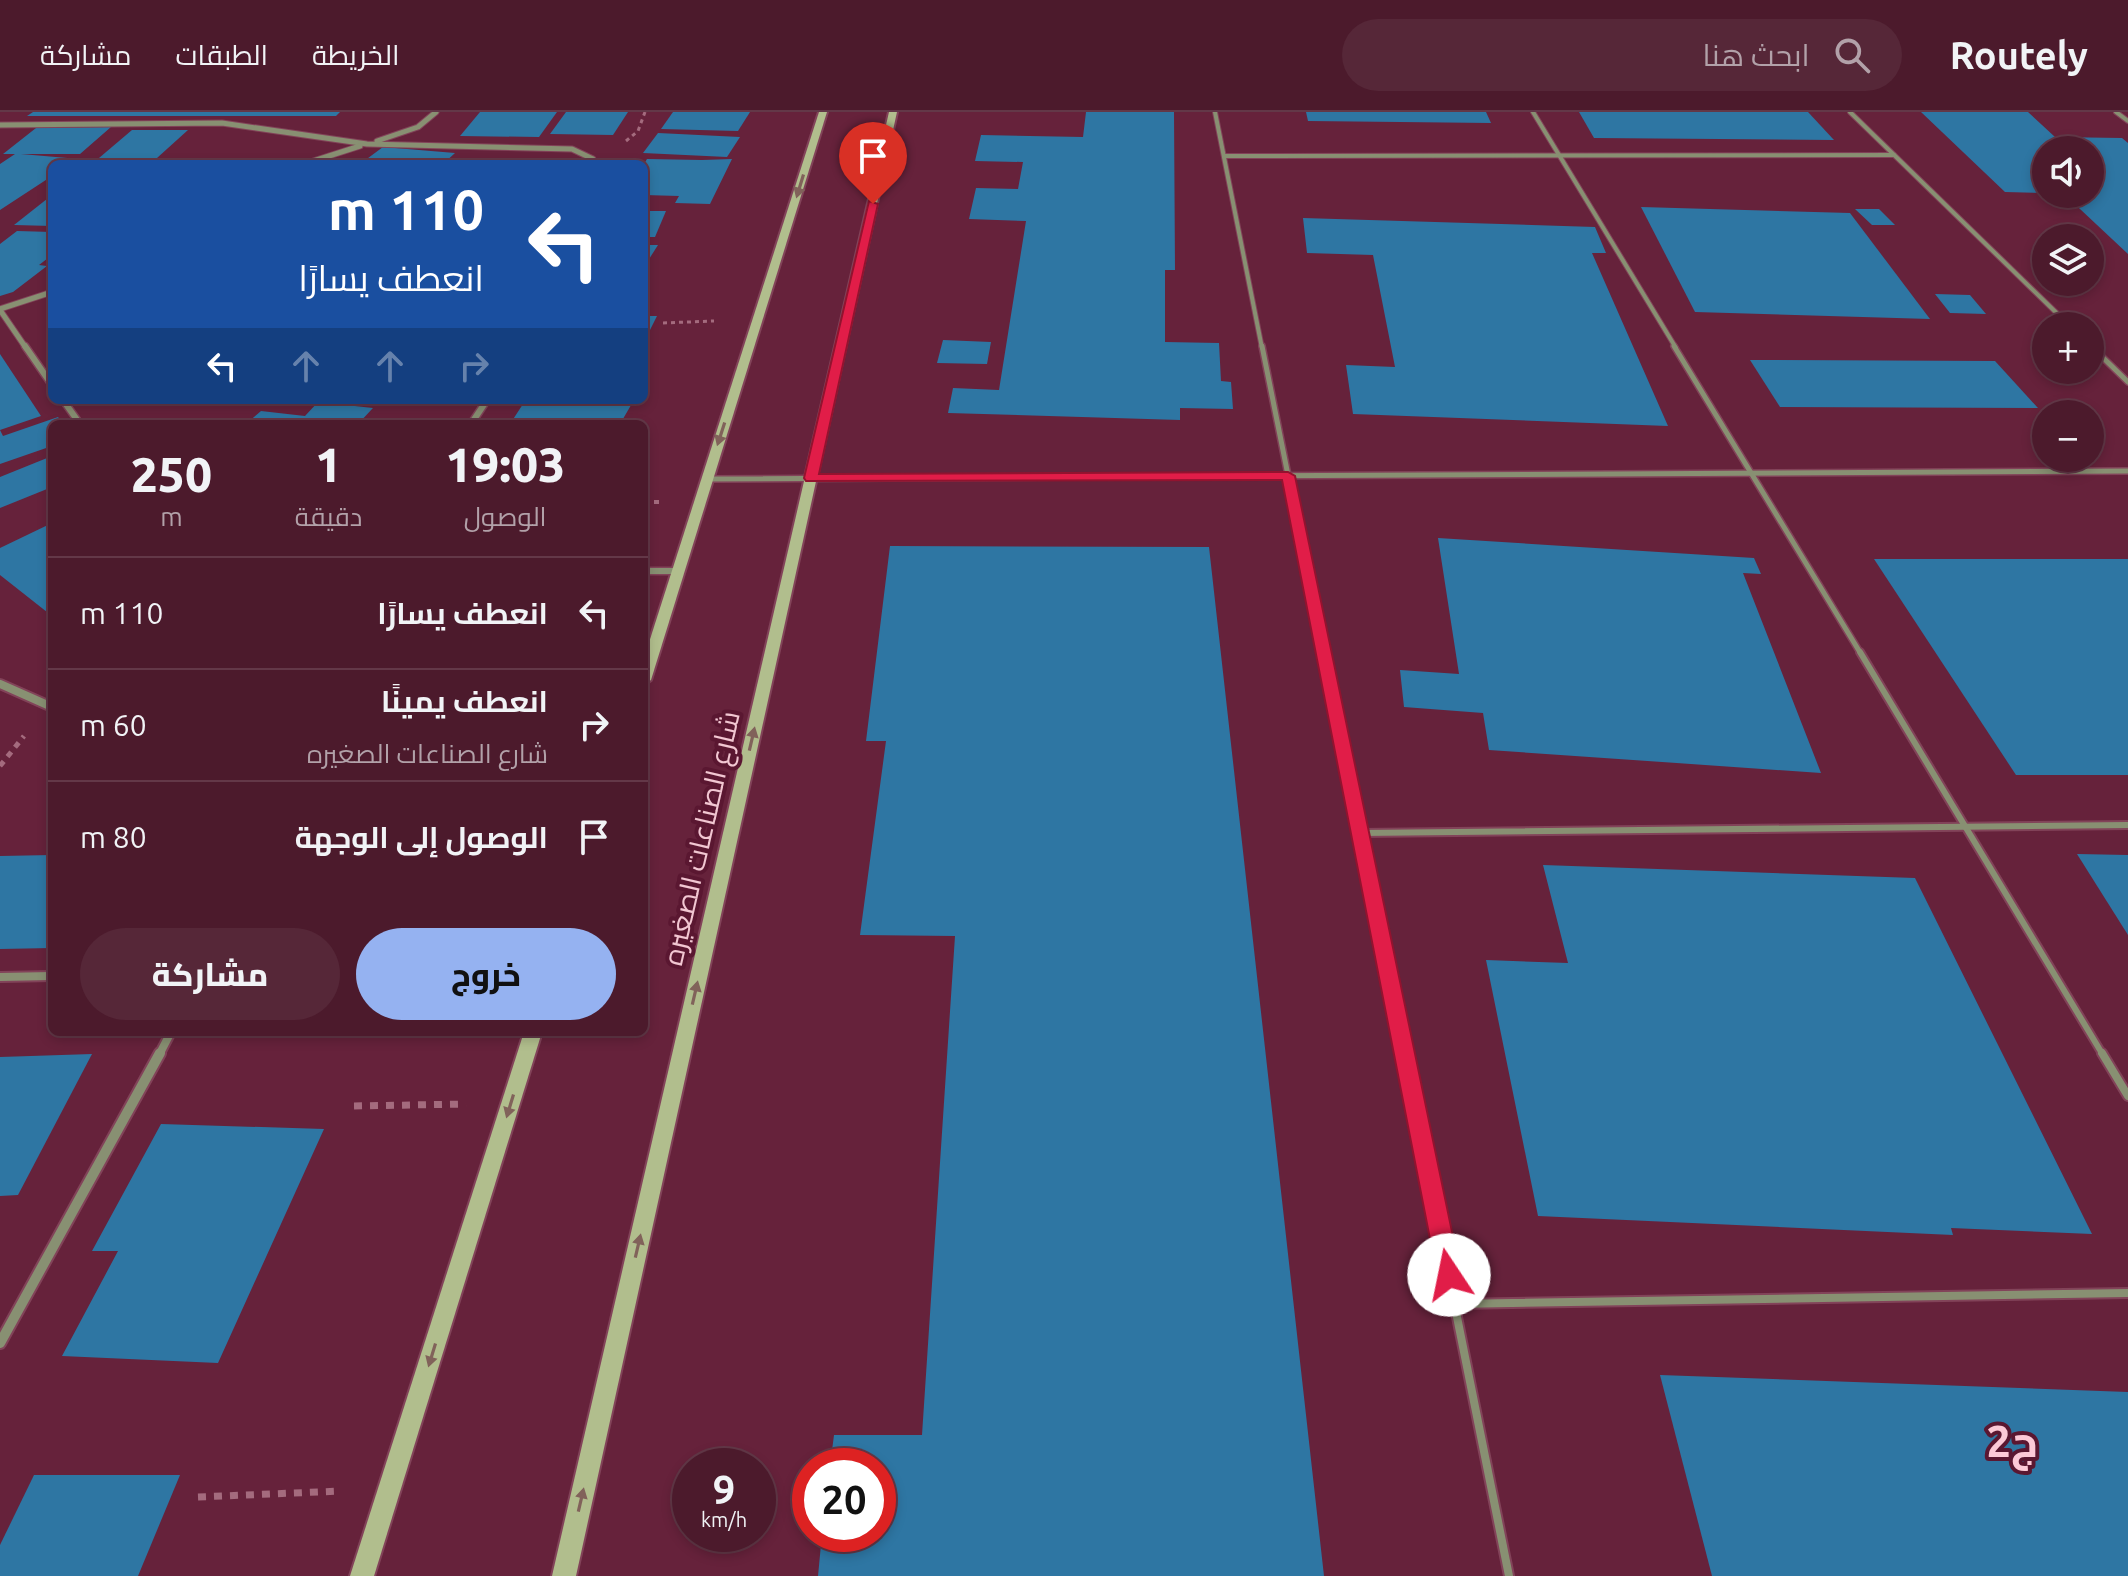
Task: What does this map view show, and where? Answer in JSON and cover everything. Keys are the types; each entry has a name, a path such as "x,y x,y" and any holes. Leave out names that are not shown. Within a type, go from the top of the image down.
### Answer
{"street":[{"path":"317,160 418,127 436,112"},
{"path":"648,668 823,112"},
{"name":"شارع الصناعات الصغيره","path":"564,1576 893,112"},
{"path":"0,125 222,123 367,144 572,149 585,153 593,160"},
{"path":"48,293 0,310 48,379"},
{"path":"648,571 679,571"},
{"path":"0,684 48,705"},
{"path":"0,977 48,976"},
{"path":"0,1343 169,1036"},
{"path":"362,1576 532,1036"}],"lane":[{"path":"1215,112 1509,1576"},
{"path":"1533,112 2128,1096"},
{"path":"1850,112 2056,312"},
{"path":"2116,112 2128,121"},
{"path":"1224,156 1894,155"},
{"path":"2104,359 2128,382"},
{"path":"707,479 2128,471"},
{"path":"1360,833 2128,825"},
{"path":"1455,1304 2128,1293"}],"path":[{"path":"663,323 757,320"},
{"path":"354,1106 511,1103"},
{"path":"198,1497 390,1489"}],"building":[{"path":"33,112 340,112 336,116 27,116"},
{"path":"480,112 557,112 539,137 460,136"},
{"path":"566,112 628,112 613,135 550,134"},
{"path":"673,112 750,112 738,131 661,129"},
{"path":"1086,112 1174,112 1175,270 1165,270 1165,342 1219,343 1221,381 1231,382 1233,409 1180,408 1180,420 948,413 953,388 999,390 1026,221 969,219 976,188 1018,189 1023,162 975,161 981,135 1083,137"},
{"path":"1306,112 1486,112 1491,123 1308,121"},
{"path":"1579,112 1808,112 1834,140 1594,138"},
{"path":"1921,112 2028,112 2054,136 2032,136 2032,193 2005,192"},
{"path":"111,127 80,154 21,154 79,159 48,160 48,179 0,210 0,164 15,154 3,154 36,128"},
{"path":"132,130 188,130 157,158 99,158"},
{"path":"658,133 740,137 727,157 643,153"},
{"path":"2104,138 2122,138 2128,143 2128,254 2104,232 2104,224 2096,224 2079,208 2104,208"},
{"path":"383,147 455,153 447,160 365,160"},
{"path":"480,158 566,159 565,160 478,160"},
{"path":"732,159 710,204 675,203 679,196 648,195 646,160"},
{"path":"48,198 48,226 14,225"},
{"path":"1641,207 1850,213 1930,319 1695,312"},
{"path":"1855,209 1879,209 1895,225 1872,225"},
{"path":"648,211 666,211 655,237 648,237"},
{"path":"1303,218 1595,227 1606,253 1592,253 1668,426 1353,414 1346,365 1395,367 1373,255 1307,253"},
{"path":"17,231 48,232 48,258 39,265 47,266 13,292 0,296 0,244"},
{"path":"648,245 658,245 648,261"},
{"path":"1935,294 1970,295 1986,314 1950,313"},
{"path":"648,316 657,316 648,334"},
{"path":"943,340 991,342 987,364 937,363"},
{"path":"0,354 41,416 0,430"},
{"path":"1750,360 1995,361 2032,401 2032,408 1780,407"},
{"path":"316,404 373,408 362,420 251,420 261,411 305,416"},
{"path":"523,404 632,404 622,420 513,420"},
{"path":"48,420 48,447 0,464 0,430 3,436"},
{"path":"48,458 48,489 0,508 0,477"},
{"path":"48,525 48,613 0,575 0,548"},
{"path":"1438,538 1754,558 1761,574 1743,573 1821,773 1489,750 1483,713 1404,707 1400,670 1459,674"},
{"path":"890,546 1209,547 1324,1576 818,1576 820,1552 896,1552 896,1448 832,1448 834,1435 922,1435 955,936 860,935 886,741 866,741"},
{"path":"1874,559 2128,559 2128,775 2016,775"},
{"path":"2077,854 2128,855 2128,935"},
{"path":"48,855 48,948 0,949 0,856"},
{"path":"1543,865 1915,878 2092,1234 1951,1228 1953,1235 1538,1216 1486,960 1568,963"},
{"path":"92,1054 18,1195 0,1196 0,1057"},
{"path":"161,1124 324,1129 218,1363 62,1356 118,1251 92,1251"},
{"path":"1660,1375 2128,1392 2128,1576 1712,1576"},
{"path":"34,1475 180,1475 138,1576 0,1576 0,1545"}],"district":[{"name":"ج2","path":"2012,1442"}],"route":[{"path":"873,204 811,478 1288,476 1449,1275"}]}
